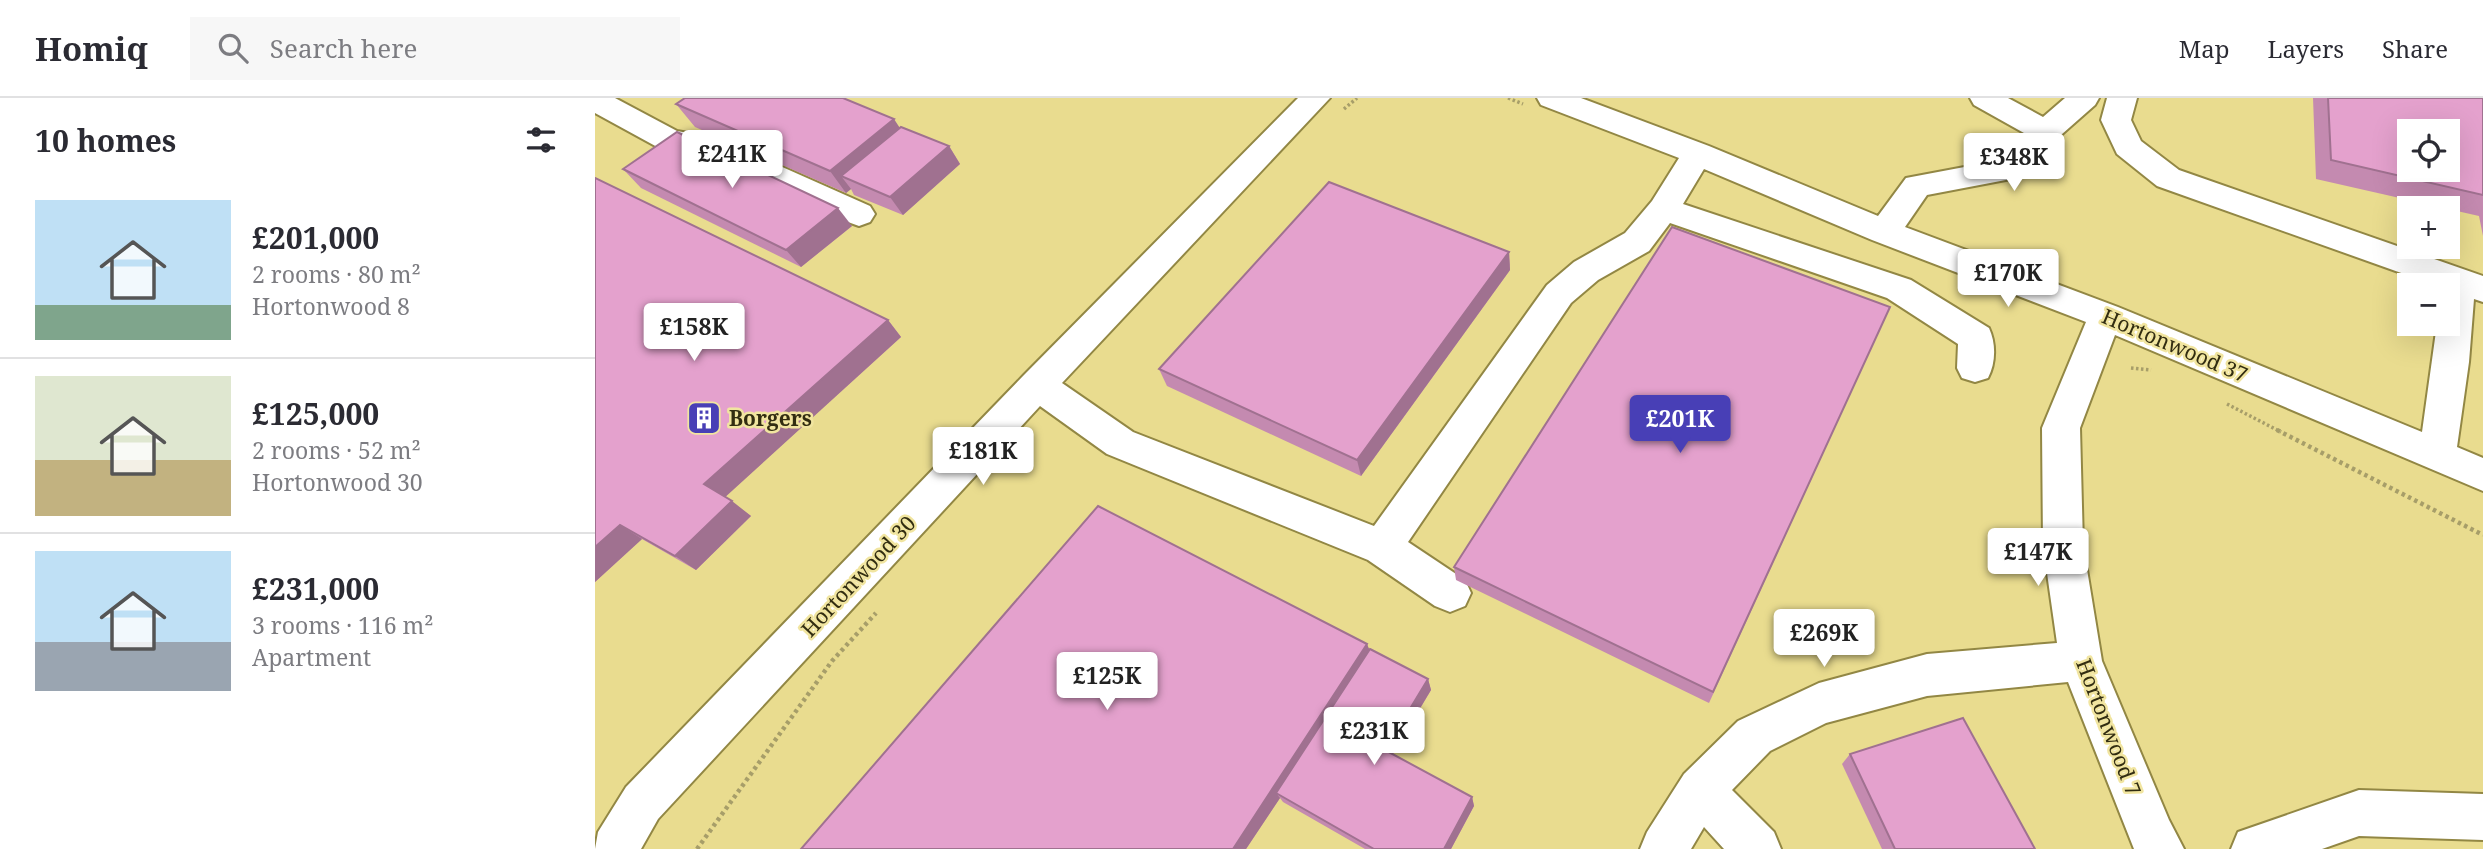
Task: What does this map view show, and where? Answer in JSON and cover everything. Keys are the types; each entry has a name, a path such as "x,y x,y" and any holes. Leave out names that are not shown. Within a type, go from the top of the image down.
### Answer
{"street":[{"name":"Hortonwood 37","path":"1552,98 1698,154 1884,232 2106,316 2483,475"},
{"path":"1985,98 2045,132"},
{"path":"1884,232 1917,186 2000,171 2084,98"},
{"path":"2123,98 2116,120 2128,147 2168,178 2470,285 2451,362 2437,455"},
{"path":"595,100 670,141 705,145 859,214"},
{"name":"Hortonwood 30","path":"615,849 642,803 1037,385 1325,107"},
{"path":"1382,547 1559,294 1587,271 1637,242 1663,209 1698,154"},
{"path":"1663,209 1899,289 1976,338 1975,368"},
{"name":"Hortonwood 7","path":"2106,316 2089,352 2061,428 2063,545 2081,661 2152,837 2160,849"},
{"path":"1037,385 1130,447 1382,547 1450,593"},
{"path":"1664,849 1700,790 1753,736 1819,704 1927,675 2081,661"},
{"path":"1700,790 1757,849"},
{"path":"2255,849 2359,813 2483,817"}],"path":[{"path":"1325,107 1357,98"},
{"path":"2131,368 2164,370"},
{"path":"2219,398 2483,535"},
{"path":"697,849 832,661 879,610"}],"shaded area":[{"path":"595,98 2483,98 2483,849 595,849"}],"building":[{"path":"685,98 843,98 894,119 830,171 676,104"},
{"path":"2328,98 2483,98 2483,195 2427,182 2460,182 2460,119 2397,119 2397,175 2331,160"},
{"path":"901,127 949,146 890,197 841,176"},
{"path":"677,132 838,208 786,250 623,169"},
{"name":"Borgers","path":"595,178 888,320 704,484 732,501 675,556 620,525 595,547"},
{"path":"1329,182 1509,252 1357,460 1159,369"},
{"path":"1672,227 1890,307 1713,692 1454,567"},
{"path":"1098,506 1367,644 1233,849 801,849"},
{"path":"1370,649 1428,679 1385,750 1472,797 1444,849 1374,849 1276,793"},
{"path":"1963,718 2035,849 1895,849 1850,754"}],"place":[{"name":"Borgers","path":"704,418"}]}
